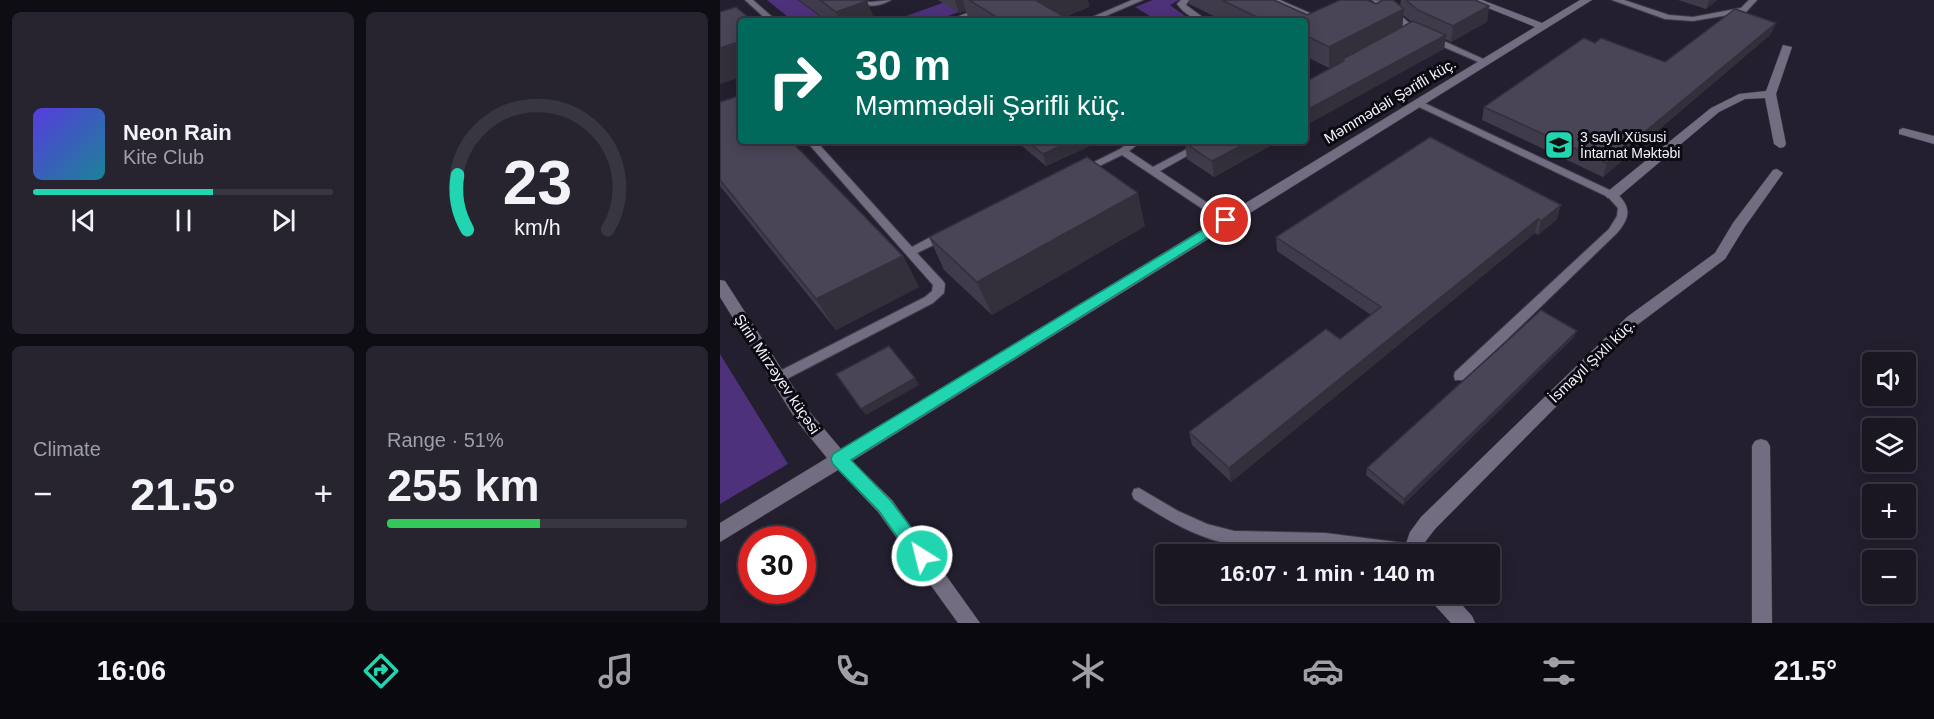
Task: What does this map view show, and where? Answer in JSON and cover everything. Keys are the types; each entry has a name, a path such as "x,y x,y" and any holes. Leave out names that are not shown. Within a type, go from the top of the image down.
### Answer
{"street":[{"path":"959,18 1009,0"},
{"path":"1473,0 1543,27"},
{"name":"Məmmədəli Şərifli küç.","path":"720,533 1587,0"},
{"path":"1780,144 1770,94 1786,47"},
{"path":"1612,195 1715,110 1743,96 1770,94"},
{"path":"1903,132 1934,140"},
{"name":"İsmayıl Şıxlı küç.","path":"1415,544 1417,537 1428,523 1632,321 1720,256 1777,173"},
{"name":"Şirin Mirzəyev küçəsi","path":"720,285 777,379 802,415 839,459 885,506 970,623"},
{"path":"1761,446 1762,623"},
{"path":"1447,604 1465,623"}],"lane":[{"path":"749,0 769,18"},
{"path":"861,0 866,4 875,4 887,0"},
{"path":"1094,18 1139,0"},
{"path":"1185,0 1181,4 1183,7 1200,18"},
{"path":"1273,0 1326,22"},
{"path":"1287,6 1299,0"},
{"path":"1376,0 1389,8 1395,18 1412,30 1486,62"},
{"path":"1616,0 1668,17 1693,19 1743,10 1753,0"},
{"path":"1402,35 1412,30"},
{"path":"1418,103 1612,195 1622,203 1625,212 1623,219 1460,376"},
{"path":"777,379 929,300 938,292 939,284 814,144"},
{"path":"1073,175 1132,144"},
{"path":"1155,170 1203,144"},
{"path":"1123,150 1226,220"},
{"path":"910,252 952,231"},
{"path":"1139,494 1173,516 1205,530 1234,538 1325,540 1352,544"}],"shaded area":[{"path":"767,0 798,0 822,18 789,18"},
{"path":"951,0 992,0 942,18 900,18"},
{"path":"1153,0 1179,0 1170,5 1188,18 1153,18 1135,7"},
{"path":"720,354 788,464 720,504"}],"building":[{"path":"820,0 865,0 867,1 836,12"},
{"path":"969,0 1038,0 1067,18 998,18"},
{"path":"1222,0 1274,0 1307,15 1340,0 1367,0 1376,4 1383,0 1393,0 1404,9 1329,47 1308,36 1308,18 1254,18 1257,17"},
{"path":"1406,0 1475,0 1489,6 1453,26 1418,10"},
{"path":"736,7 749,18 738,18 738,42 720,48 720,12"},
{"path":"1735,9 1776,23 1607,163 1484,107 1584,38 1595,43 1601,38 1665,62"},
{"path":"1413,21 1446,35 1308,109 1308,80 1344,61 1341,60"},
{"path":"738,96 738,144 794,144 903,256 816,299 720,180 720,102"},
{"path":"1430,137 1561,205 1541,221 1538,219 1229,468 1189,432 1326,329 1340,339 1381,307 1276,237"},
{"path":"1031,144 1065,144 1043,154"},
{"path":"1186,144 1244,144 1212,161"},
{"path":"1087,157 1138,193 977,282 929,237"},
{"path":"1541,310 1577,331 1404,499 1367,468"},
{"path":"889,346 915,378 861,409 836,374"}],"place":[{"name":"3 saylı Xüsusi İntarnat Məktəbi","path":"1559,145"}],"route":[{"path":"922,556 885,506 839,459 1226,220"}]}
